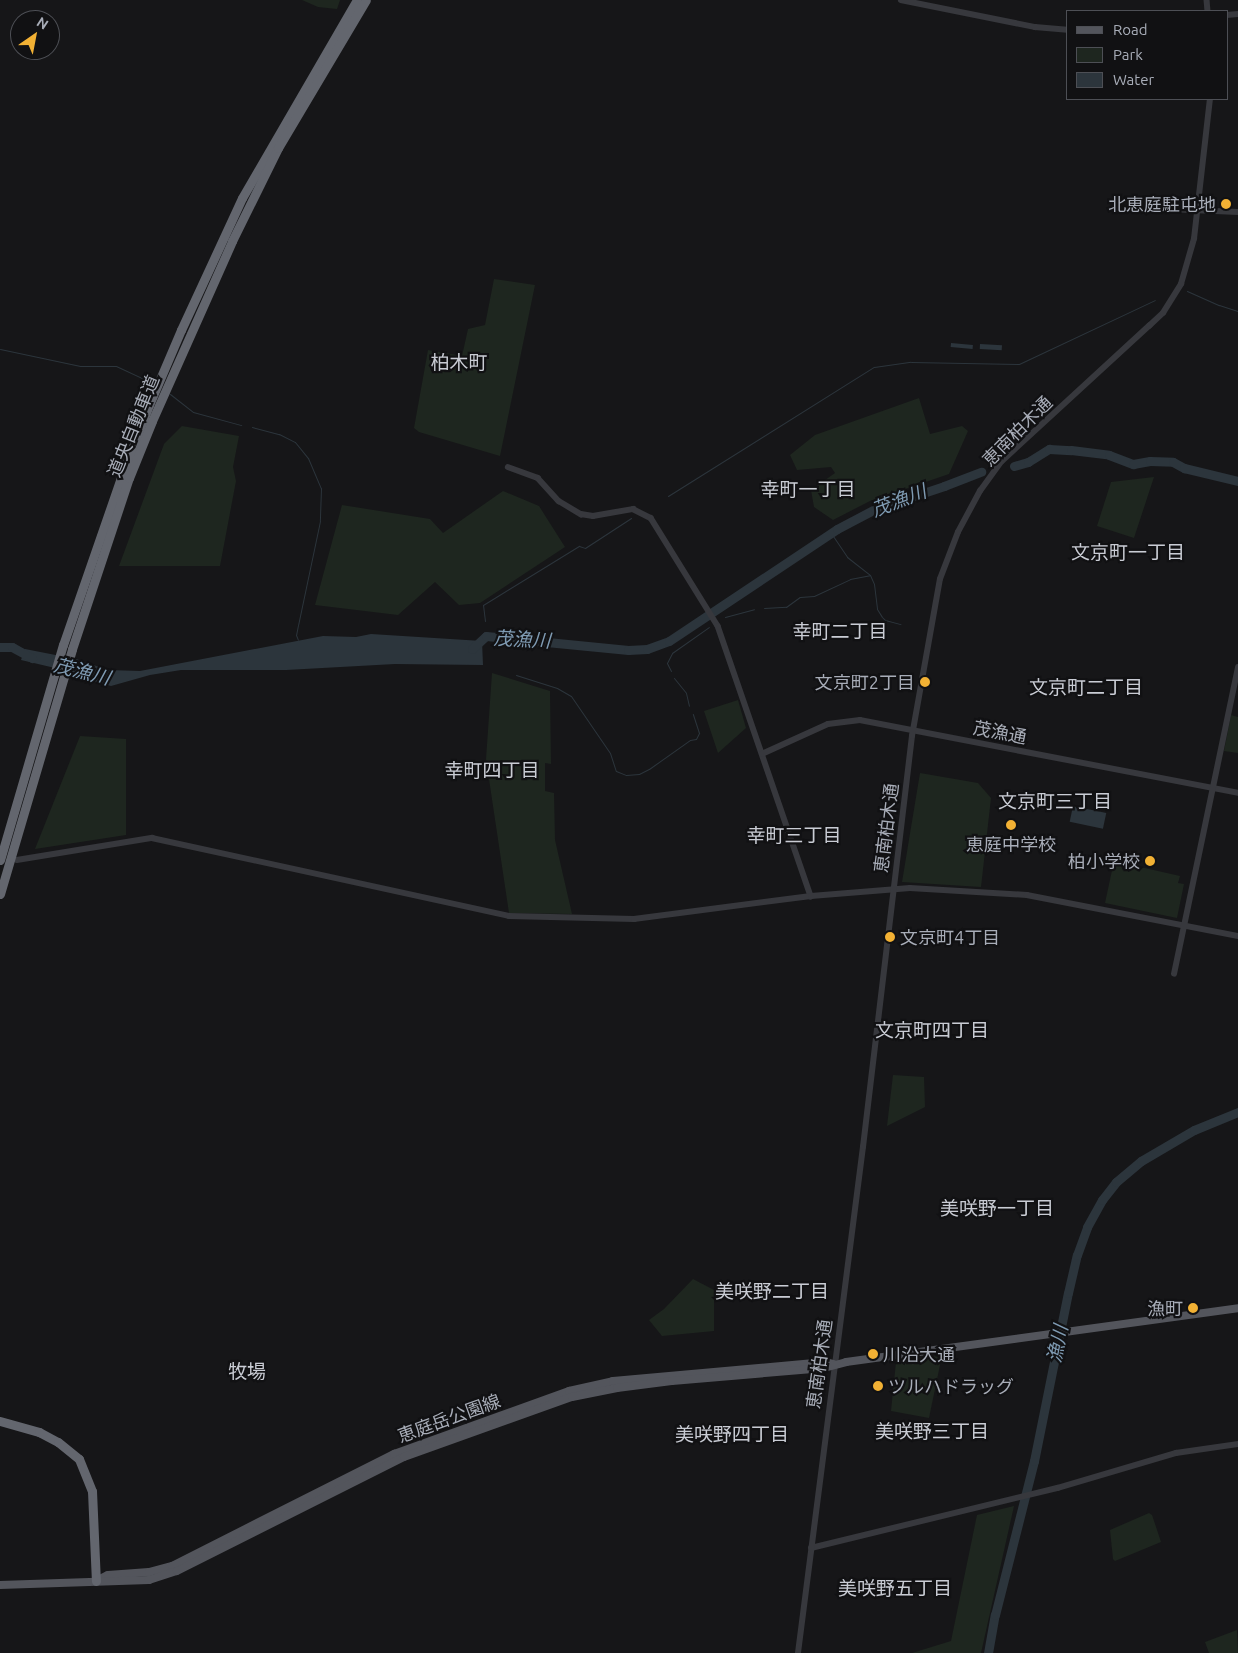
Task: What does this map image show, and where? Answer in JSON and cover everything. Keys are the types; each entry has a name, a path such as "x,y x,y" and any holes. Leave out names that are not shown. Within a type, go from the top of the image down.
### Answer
{"highway":[{"name":"道央自動車道","path":"0,860 123,472 181,330 242,198 357,0"},
{"name":"道央自動車道","path":"68,647 130,478 195,323 278,148 366,0"},
{"name":"道央自動車道","path":"0,894 57,681"},
{"path":"0,1421 39,1432 70,1450 79,1459 89,1480 93,1501 96,1580"},
{"path":"0,1426 38,1437 45,1436"}],"main road":[{"name":"恵庭岳公園線","path":"0,1585 96,1580 108,1575 148,1572 172,1566 394,1454 569,1391 622,1380 825,1362 836,1364 1238,1308"}],"street":[{"path":"901,0 1035,28 1066,30"},
{"name":"恵南柏木通","path":"798,1653 826,1422 836,1364 914,730 940,579 951,548 971,508 1002,462 1163,312 1186,272 1194,239 1210,100"},
{"path":"1170,206 1191,205 1197,209 1238,212"},
{"path":"508,467 538,478 559,501 581,514 592,516 633,509 651,518 706,606 729,656 811,896"},
{"path":"1174,974 1238,668"},
{"name":"茂漁通","path":"762,754 835,722 860,720 1238,793"},
{"path":"17,860 152,838 509,916 634,919 811,896 894,888 1027,895 1238,936"},
{"path":"811,1548 1058,1488 1176,1452 1238,1444"}],"green space":[{"path":"302,0 340,0 337,9 318,7"},
{"path":"494,279 535,285 500,456 419,432 414,428 428,350 462,356 468,329 485,325"},
{"path":"919,398 930,434 962,426 968,431 949,474 870,501 833,520 814,507 811,490 835,473 831,467 797,470 790,455 815,435"},
{"path":"182,426 239,436 233,467 236,481 220,566 119,566 164,444"},
{"path":"1154,477 1134,538 1097,526 1111,482"},
{"path":"503,491 539,506 565,547 480,603 459,605 435,582 398,615 315,605 342,505 430,519 443,533"},
{"path":"492,673 550,691 551,764 545,763 545,791 554,793 555,840 572,914 509,913 486,759"},
{"path":"738,700 746,728 718,753 704,711"},
{"path":"1231,715 1238,717 1238,753 1224,751"},
{"path":"80,736 126,739 126,835 35,849"},
{"path":"920,773 978,783 991,798 981,887 902,882"},
{"path":"1114,861 1180,876 1178,883 1184,884 1177,918 1105,903"},
{"path":"893,1075 924,1077 925,1107 887,1126"},
{"path":"693,1279 714,1290 714,1331 662,1336 649,1320 664,1309"},
{"path":"937,1356 940,1365 929,1418 891,1411 896,1362"},
{"path":"1014,1506 981,1653 912,1653 951,1641 977,1515"},
{"path":"1149,1513 1152,1515 1161,1542 1115,1561 1113,1559 1110,1530"},
{"path":"1237,1630 1238,1653 1209,1653 1205,1642"}],"water":[{"path":"951,343 973,345 973,349 951,347"},
{"path":"980,344 1002,345 1002,350 980,349"},
{"path":"371,634 482,641 483,665 395,664 286,670 181,670 150,675 111,686 79,677 72,672 21,660 25,649 76,659 108,670 140,671 323,636 356,637"},
{"path":"1073,806 1106,813 1103,829 1070,822"}],"waterway":[{"path":"1187,291 1238,311"},
{"path":"668,496 874,367 911,362 1019,364 1155,300"},
{"path":"0,349 80,366 116,366 152,383"},
{"path":"170,394 193,412 241,425"},
{"path":"252,427 279,434 295,442 308,458 321,488 320,521 296,635 298,640"},
{"name":"茂漁川","path":"1014,466 1028,462 1049,449 1071,450 1109,455 1133,464 1150,461 1173,462 1184,468 1238,481"},
{"name":"茂漁川","path":"472,649 486,636 628,650 647,649 669,641 837,529 875,509 981,472"},
{"path":"485,621 483,605 579,546 585,548 631,518"},
{"path":"831,533 847,557 870,575 874,584 877,609 882,617 885,620 900,624"},
{"path":"764,608 786,607 800,597 814,596 850,579 870,575"},
{"path":"725,617 754,609"},
{"path":"671,671 667,663 672,653 709,627"},
{"name":"茂漁川","path":"0,647 12,647 32,658"},
{"path":"516,675 557,688 571,696 610,753 616,771 626,775 639,774 649,769 690,740 696,739 699,733 693,714"},
{"path":"674,678 686,693 689,706"},
{"name":"漁川","path":"988,1653 995,1615 1034,1461 1068,1293 1077,1255 1087,1227 1102,1200 1116,1182 1141,1161 1194,1130 1238,1112"}],"place":[{"name":"北恵庭駐屯地","path":"1226,204"},
{"name":"文京町2丁目","path":"925,682"},
{"name":"恵庭中学校","path":"1011,825"},
{"name":"柏小学校","path":"1150,861"},
{"name":"文京町4丁目","path":"890,937"},
{"name":"漁町","path":"1193,1308"},
{"name":"川沿大通","path":"873,1354"},
{"name":"ツルハドラッグ","path":"878,1386"}],"district":[{"name":"柏木町","path":"459,363"},
{"name":"幸町一丁目","path":"808,490"},
{"name":"文京町一丁目","path":"1128,553"},
{"name":"幸町二丁目","path":"840,632"},
{"name":"文京町二丁目","path":"1086,688"},
{"name":"幸町四丁目","path":"492,771"},
{"name":"文京町三丁目","path":"1055,802"},
{"name":"幸町三丁目","path":"794,836"},
{"name":"文京町四丁目","path":"932,1031"},
{"name":"美咲野一丁目","path":"997,1209"},
{"name":"美咲野二丁目","path":"772,1292"},
{"name":"牧場","path":"247,1372"},
{"name":"美咲野三丁目","path":"932,1432"},
{"name":"美咲野四丁目","path":"732,1435"},
{"name":"美咲野五丁目","path":"895,1589"}]}
